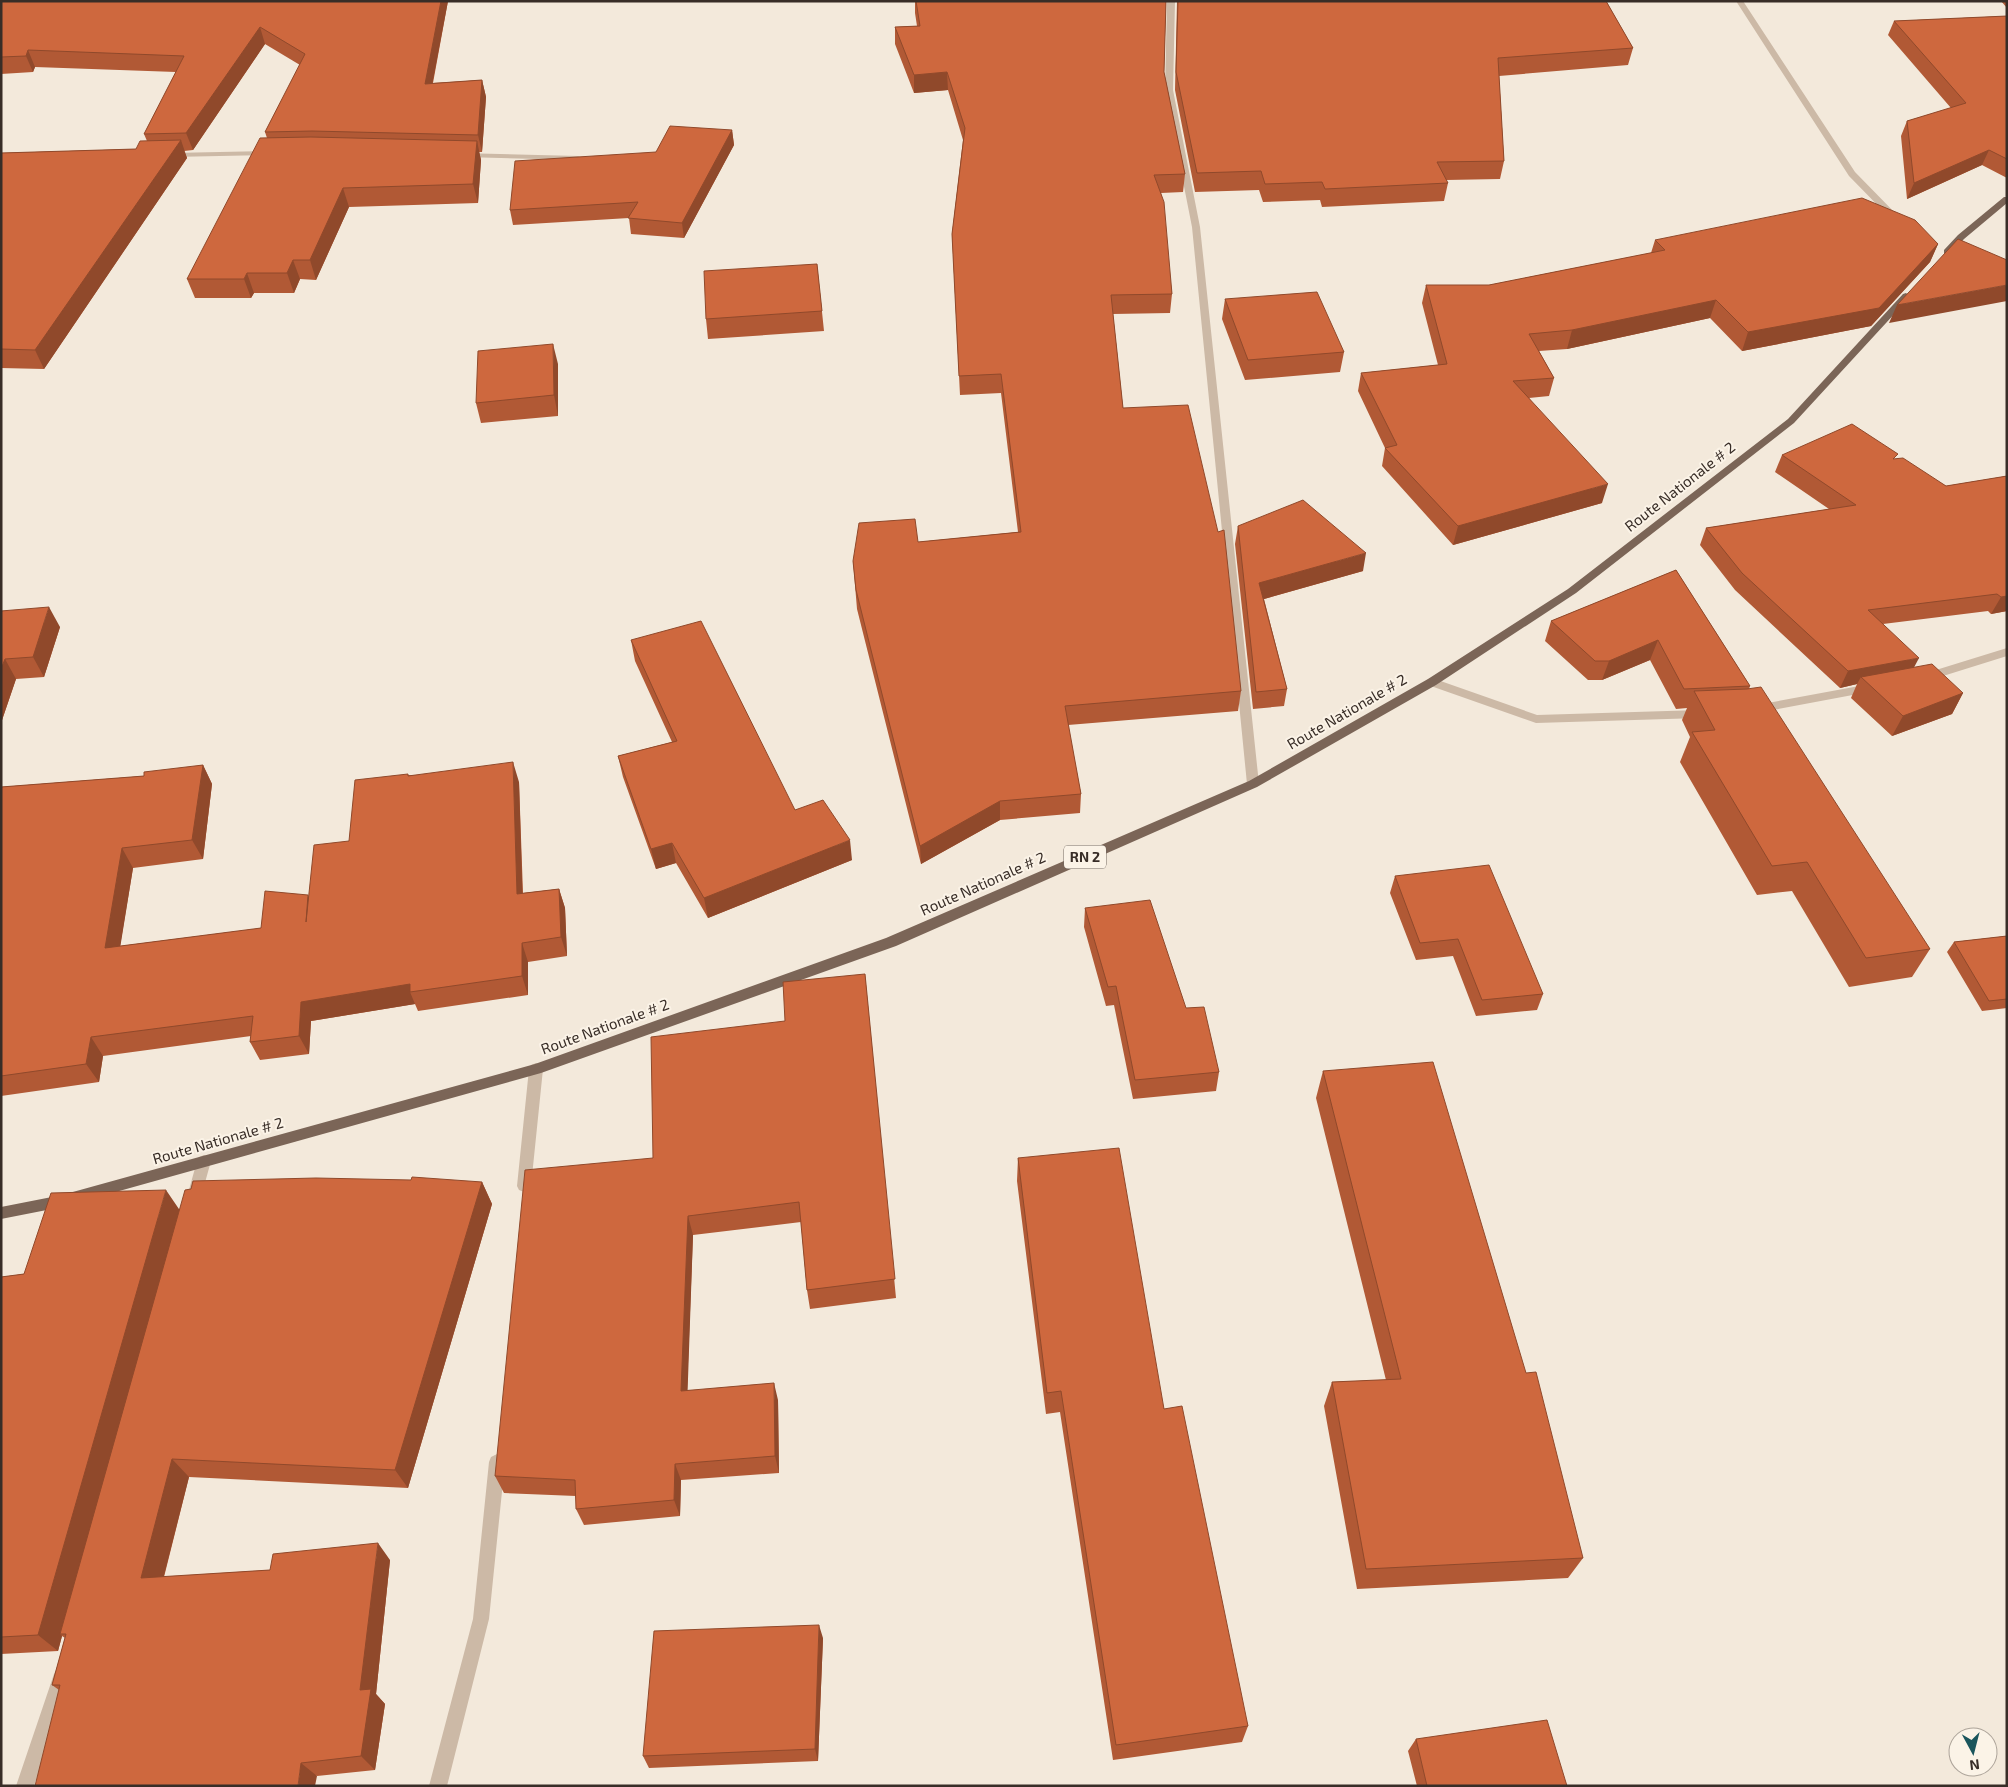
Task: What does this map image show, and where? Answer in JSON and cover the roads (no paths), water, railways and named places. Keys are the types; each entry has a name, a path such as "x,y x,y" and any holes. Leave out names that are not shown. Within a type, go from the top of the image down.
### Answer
{"main road":[{"path":"1938,262 1961,237 2007,199"},
{"name":"Route Nationale # 2","path":"1,1213 62,1201 536,1069 891,942 1253,784 1432,682 1572,591 1791,421 1918,284"}],"street":[{"path":"1171,1 1169,90 1196,227 1253,784"},
{"path":"1739,1 1852,174 1905,228"},
{"path":"159,155 277,153"},
{"path":"452,154 591,159"},
{"path":"1920,679 2007,652"},
{"path":"1432,682 1536,719 1714,714"},
{"path":"1744,711 1881,686"},
{"path":"523,1197 536,1069"},
{"path":"191,1209 204,1161"},
{"path":"438,1786 481,1619 499,1442"},
{"path":"25,1786 56,1698 67,1660"}]}
